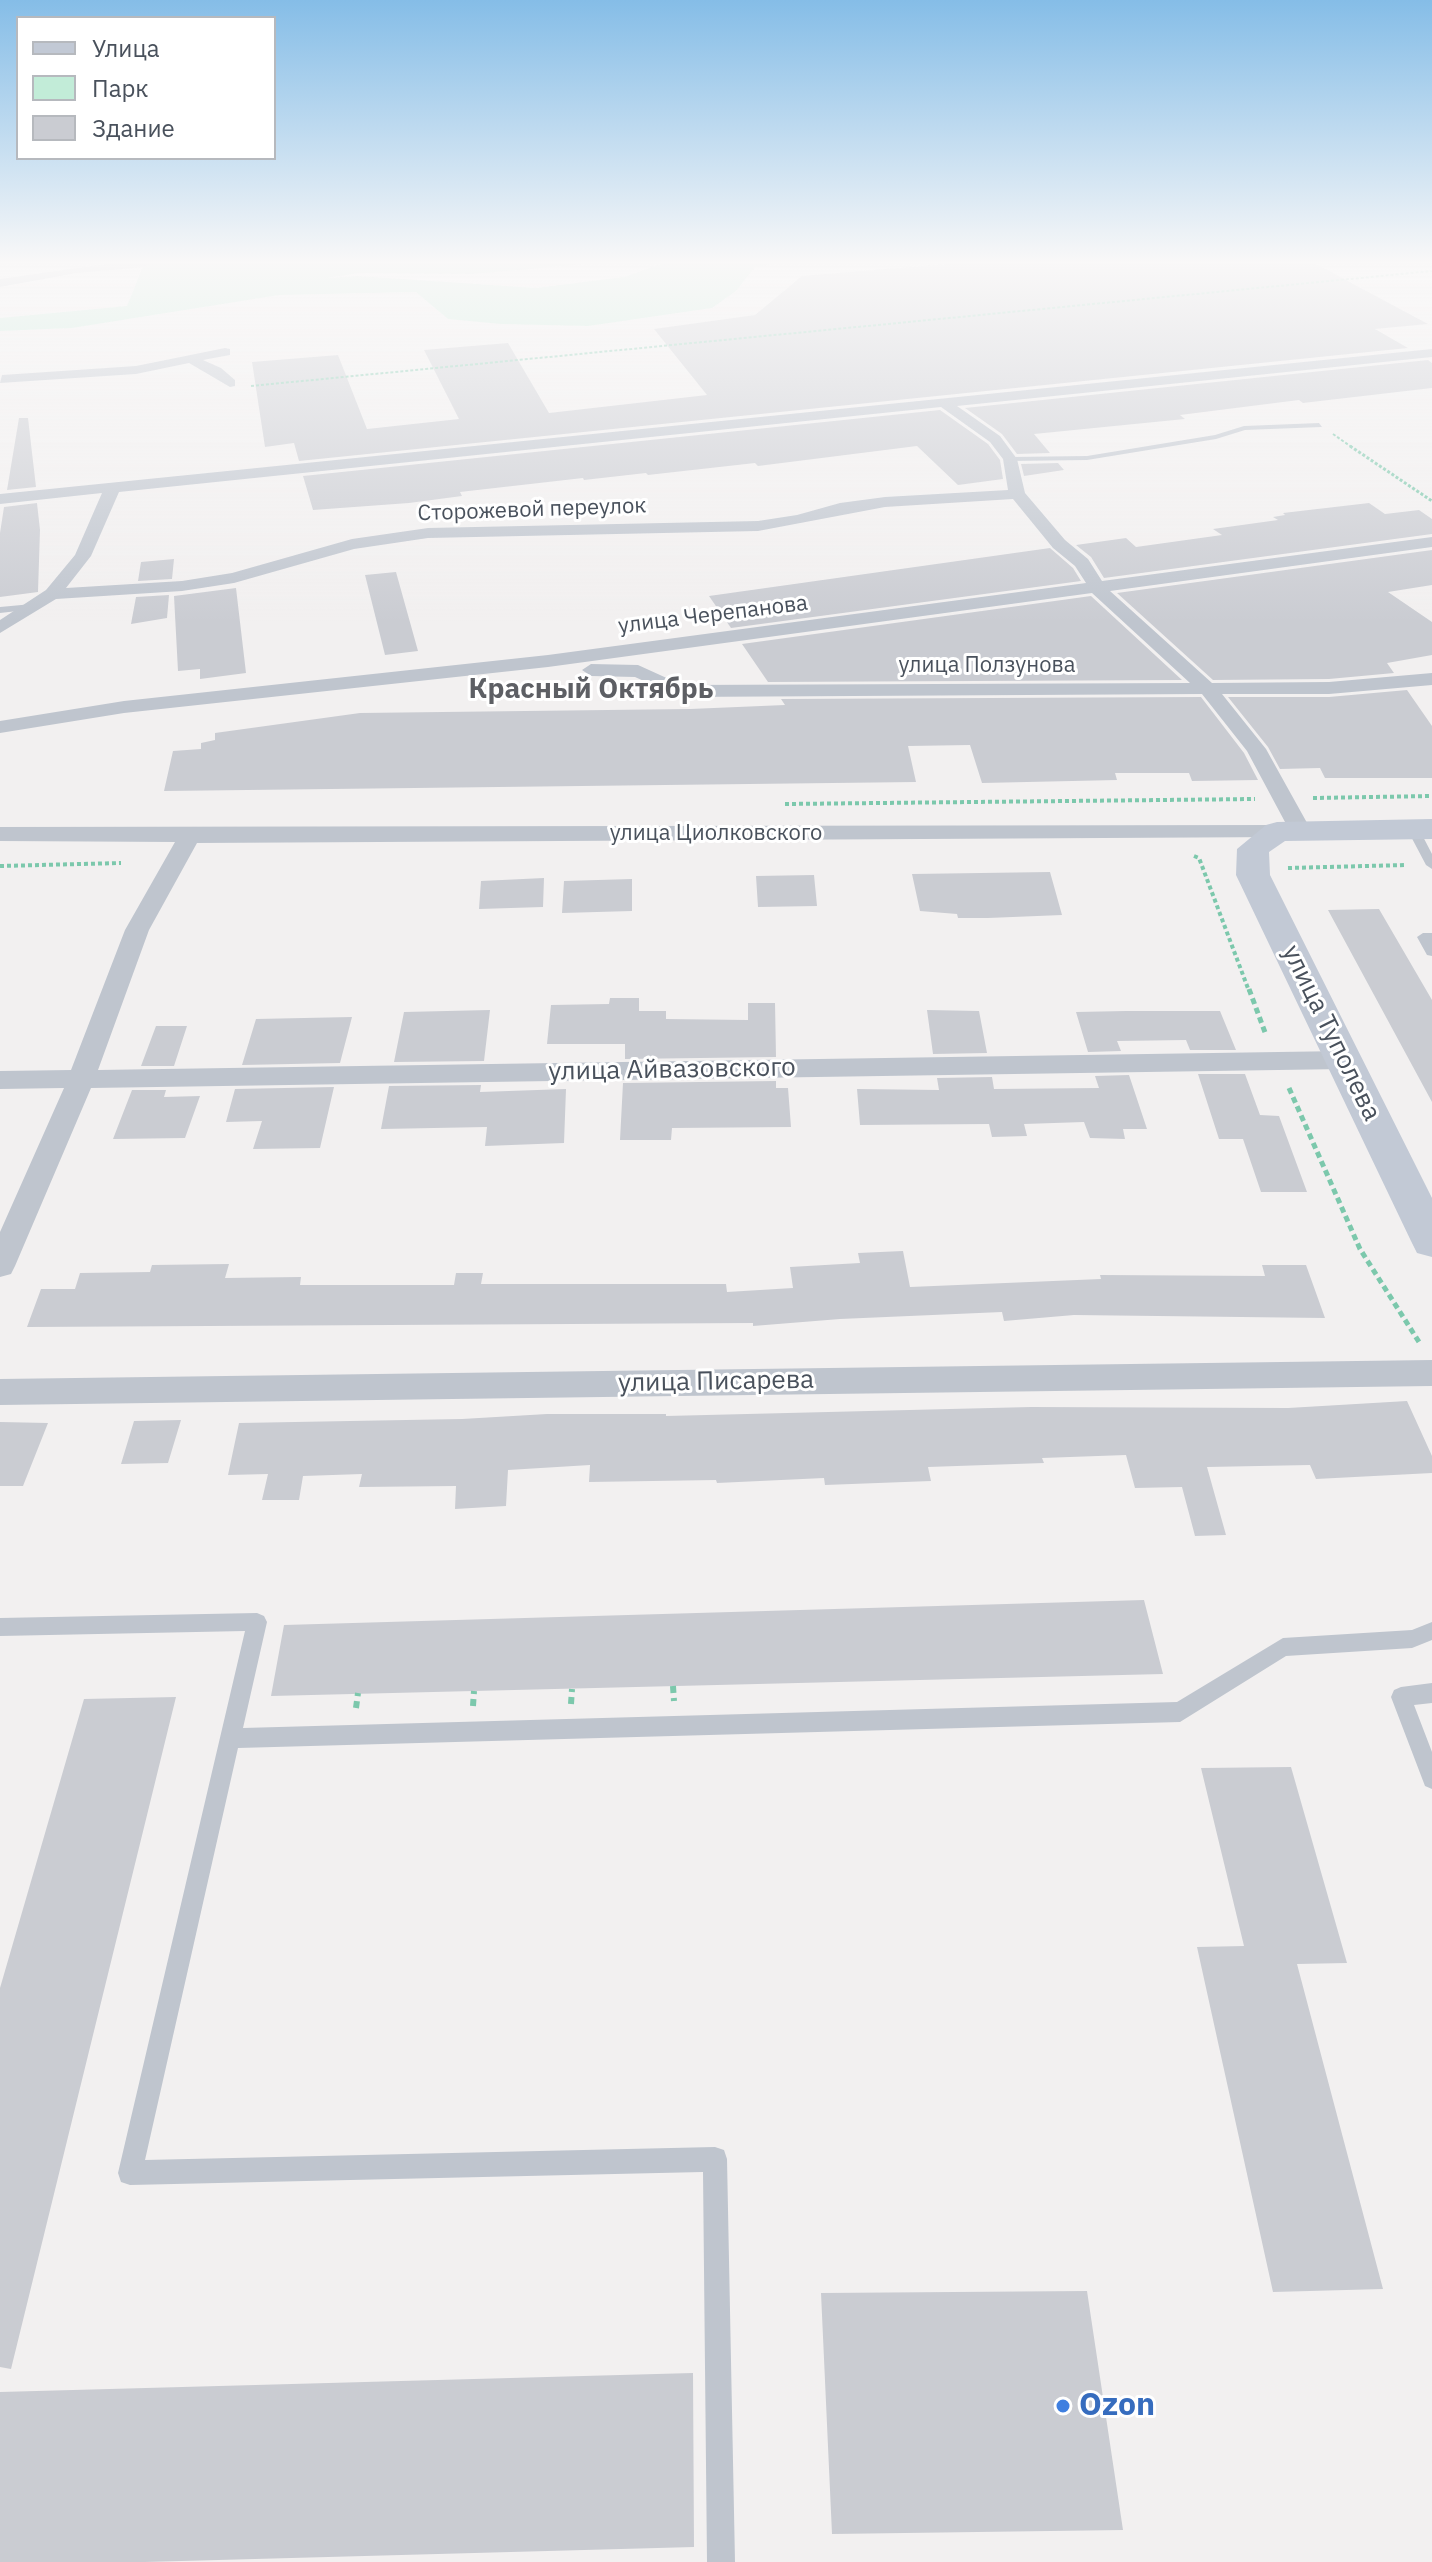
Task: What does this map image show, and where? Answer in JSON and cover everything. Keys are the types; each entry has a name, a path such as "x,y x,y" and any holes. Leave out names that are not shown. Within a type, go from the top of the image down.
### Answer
{"street":[{"path":"0,499 1140,384"},
{"path":"945,404 995,439 1010,459 1017,494 1059,544 1082,563 1098,589 1208,689 1256,749 1289,831 1253,849 1253,869"},
{"path":"0,628 52,594 83,556 112,489"},
{"name":"Сторожевой переулок","path":"52,594 182,586 234,578 352,544 428,533 728,528 798,520 840,508 885,502 1017,494"},
{"name":"улица Черепанова","path":"0,727 124,707 548,661 1432,542"},
{"name":"улица Ползунова","path":"548,661 572,670 638,671 679,691 1329,688 1432,679"},
{"name":"улица Циолковского","path":"0,834 190,836 1422,829"},
{"path":"0,1266 81,1079 137,930 190,836"},
{"name":"улица Туполева","path":"1253,869 1253,875 1432,1241"},
{"name":"улица Айвазовского","path":"0,1080 1344,1060"},
{"name":"улица Писарева","path":"0,1392 1428,1362"}],"lane":[{"path":"1010,459 1087,458 1216,437 1244,428 1319,425"},
{"path":"0,610 32,607"},
{"path":"1422,829 1432,865"},
{"path":"1432,937 1423,937 1432,952"},
{"path":"0,1627 257,1622 130,2173 715,2159 721,2562"},
{"path":"231,1738 1180,1712 1283,1647 1412,1639 1432,1631"},
{"path":"1432,1693 1401,1697 1432,1779"}],"path":[{"path":"248,386 273,384"},
{"path":"1319,425 1432,501"},
{"path":"1187,854 1199,858 1277,1061 1360,1249 1428,1362"},
{"path":"0,866 176,862"},
{"path":"1203,871 1432,865"}],"building":[{"path":"255,384 349,384 367,429 459,419 441,384 532,384 549,413 707,395 698,384 1059,384 299,461 294,443 265,447"},
{"path":"1201,384 1432,384 1432,388 1303,403 1299,400 1180,415 1185,419 1034,434 1050,453 1017,454 1002,434 965,408"},
{"path":"940,410 988,444 1000,460 1003,479 958,485 917,446 758,466 755,463 648,475 583,478 460,492 462,496 409,503 313,510 303,476"},
{"path":"19,418 28,418 36,487 7,490"},
{"path":"1058,463 1064,470 1024,476 1021,464"},
{"path":"37,503 40,530 38,592 0,597 0,533 4,507"},
{"path":"1369,503 1385,514 1419,510 1432,519 1432,534 1104,578 1091,557 1076,545 1126,538 1136,547 1222,535 1213,529 1278,520 1273,517 1285,515 1283,513"},
{"path":"1050,548 1073,568 1081,581 731,628 709,596"},
{"path":"1432,550 1432,585 1388,592 1432,622 1432,655 1387,663 1394,673 1329,679 1213,680 1117,593"},
{"path":"174,559 172,579 138,581 141,562"},
{"path":"396,572 418,651 385,655 365,575"},
{"path":"236,588 246,673 200,679 200,669 178,671 174,596"},
{"path":"169,595 167,618 131,624 136,597"},
{"path":"1091,596 1182,680 768,682 742,644"},
{"path":"1407,690 1432,726 1432,778 1325,778 1320,768 1280,769 1268,747 1228,697 1329,697"},
{"path":"1201,697 1244,753 1258,780 1192,781 1189,773 1115,773 1117,780 982,783 970,745 908,746 916,782 164,791 173,751 201,749 201,743 215,740 215,733 360,713 785,705 781,699"},
{"path":"1050,872 1062,915 988,918 958,918 957,914 920,911 912,874"},
{"path":"814,875 817,906 758,907 756,876"},
{"path":"544,878 543,907 479,909 481,881"},
{"path":"632,879 632,911 562,913 564,881"},
{"path":"1379,909 1432,1000 1432,1102 1328,910"},
{"path":"610,998 639,998 639,1011 666,1011 666,1019 748,1020 748,1003 775,1003 776,1057 625,1059 625,1044 547,1044 551,1005 609,1004"},
{"path":"490,1010 484,1061 394,1062 404,1012"},
{"path":"927,1010 979,1011 987,1053 933,1054"},
{"path":"1220,1011 1236,1050 1190,1050 1186,1040 1117,1041 1121,1051 1088,1052 1076,1012"},
{"path":"352,1017 340,1063 242,1065 256,1019"},
{"path":"156,1026 187,1026 174,1066 141,1066"},
{"path":"1198,1074 1245,1074 1260,1115 1279,1116 1307,1192 1261,1192 1243,1139 1219,1139"},
{"path":"1129,1075 1147,1129 1123,1129 1125,1139 1090,1138 1084,1122 1024,1124 1027,1136 992,1137 989,1124 860,1125 857,1089 939,1090 937,1078 992,1077 994,1089 1099,1088 1095,1076"},
{"path":"776,1081 776,1088 788,1088 791,1127 672,1128 671,1140 620,1140 623,1083"},
{"path":"481,1085 480,1092 566,1089 564,1143 485,1146 487,1127 381,1129 389,1086"},
{"path":"334,1087 320,1148 253,1149 262,1121 226,1122 235,1089"},
{"path":"132,1090 166,1090 164,1097 200,1096 185,1138 113,1139"},
{"path":"903,1251 910,1287 1101,1279 1100,1275 1265,1276 1262,1265 1306,1265 1325,1318 1074,1315 1004,1321 1002,1312 753,1326 753,1323 27,1327 41,1289 75,1289 80,1273 150,1272 152,1265 229,1264 225,1278 301,1277 300,1285 454,1285 456,1273 483,1273 481,1284 726,1284 727,1292 793,1288 790,1267 860,1263 858,1253"},
{"path":"1407,1401 1432,1456 1432,1473 1316,1479 1310,1465 1207,1467 1226,1535 1195,1536 1182,1487 1135,1488 1126,1455 1042,1458 1044,1463 928,1467 931,1481 825,1485 824,1478 717,1483 716,1480 589,1482 590,1465 508,1470 506,1506 455,1509 456,1486 359,1487 362,1474 303,1476 299,1500 262,1500 268,1474 228,1475 239,1423 462,1419 547,1414 666,1416 1031,1407 1288,1408"},
{"path":"181,1420 168,1463 121,1464 134,1421"},
{"path":"0,1422 48,1423 23,1486 0,1486"},
{"path":"1144,1600 1163,1674 271,1696 284,1625"},
{"path":"176,1697 11,2369 0,2367 0,1988 84,1699"},
{"path":"1291,1767 1347,1963 1297,1964 1383,2289 1273,2292 1197,1947 1244,1946 1201,1768"},
{"path":"1087,2291 1123,2530 832,2534 821,2293"},
{"path":"693,2373 694,2547 145,2562 0,2562 0,2392"}],"place":[{"name":"Ozon","path":"1063,2406"}],"district":[{"name":"Красный Октябрь","path":"591,690"}]}
